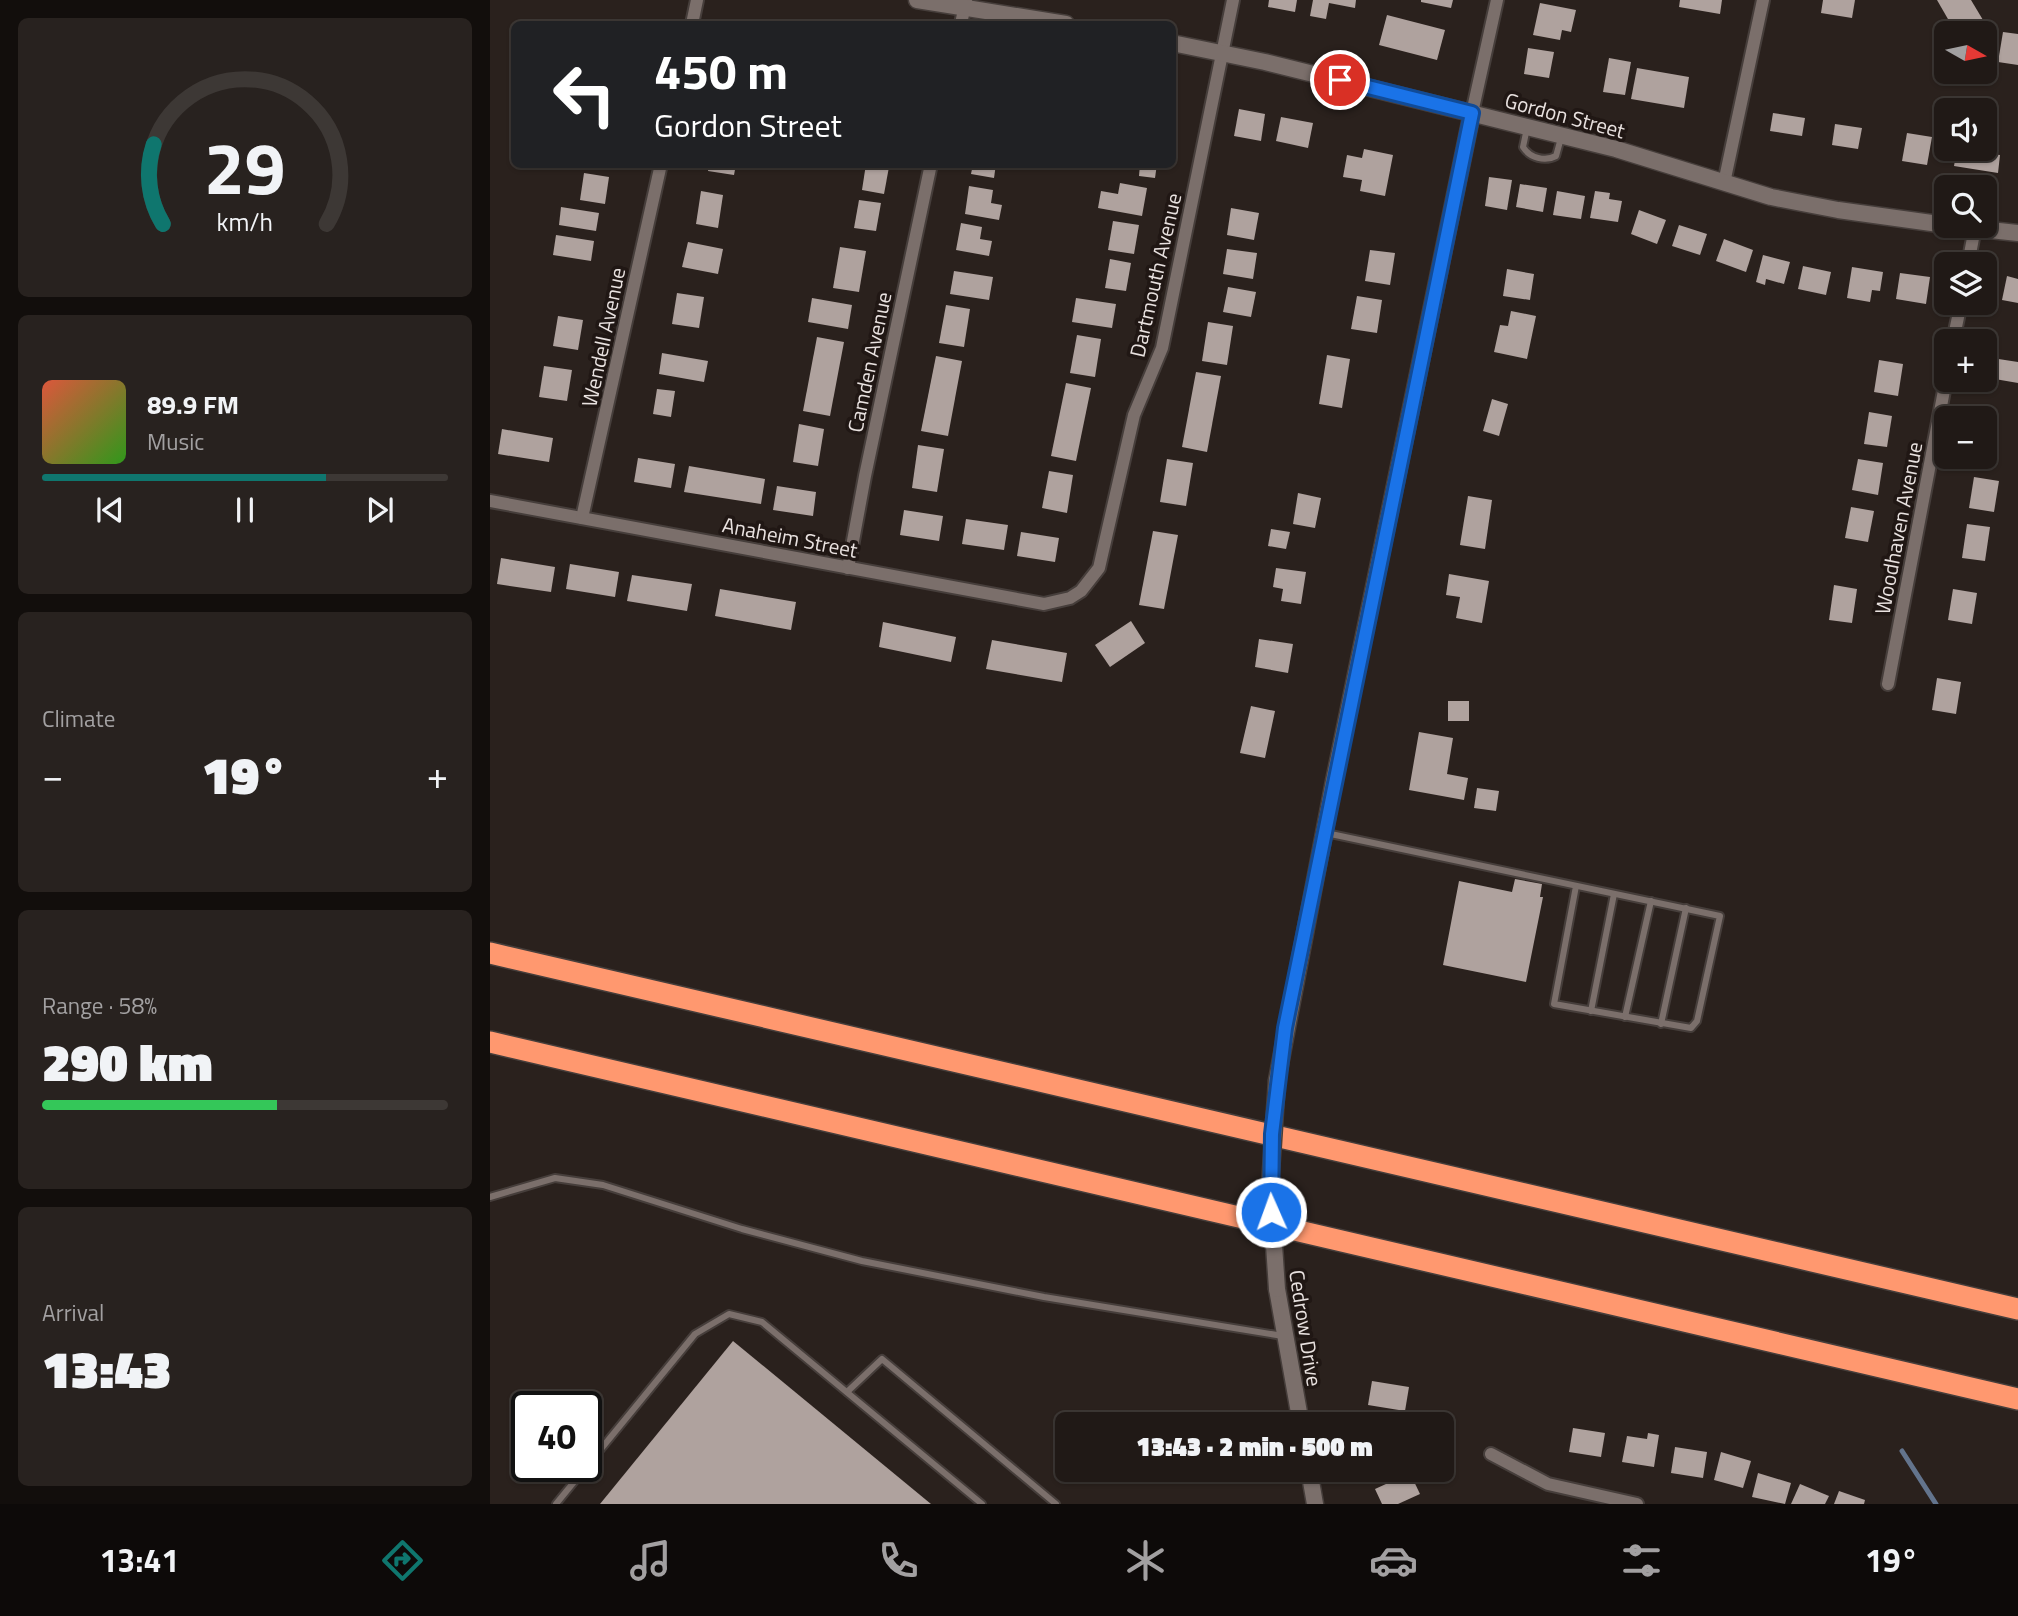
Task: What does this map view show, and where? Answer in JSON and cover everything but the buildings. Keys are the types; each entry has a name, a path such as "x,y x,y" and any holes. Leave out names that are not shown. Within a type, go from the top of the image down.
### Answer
{"highway":[{"path":"490,953 2018,1308"},
{"path":"490,1042 2018,1399"}],"street":[{"path":"692,21 697,0"},
{"path":"917,0 966,4 1051,21"},
{"name":"Dartmouth Avenue","path":"1082,591 1098,568 1134,415 1162,348 1233,0"},
{"name":"Cedrow Drive","path":"1299,1412 1277,1289 1270,1186 1277,1080 1324,832 1497,0"},
{"path":"1724,183 1763,0"},
{"path":"962,21 966,4"},
{"name":"Gordon Street","path":"1176,44 1223,52 1562,135 1810,206 1934,223"},
{"name":"Wendell Avenue","path":"582,518 659,168"},
{"name":"Camden Avenue","path":"848,568 930,168"},
{"path":"1997,231 2018,233"},
{"name":"Woodhaven Avenue","path":"1888,684 1944,392"},
{"name":"Anaheim Street","path":"490,501 1044,604 1070,598 1082,591"},
{"path":"1491,1454 1548,1484 1637,1504"},
{"path":"1311,1482 1315,1504"}],"lane":[{"path":"1528,127 1523,147 1526,152 1540,159 1556,156 1562,135"},
{"path":"1324,832 1720,916 1697,1021 1691,1028 1554,1004 1576,886"},
{"path":"1591,1011 1614,894"},
{"path":"1625,1017 1651,901"},
{"path":"1661,1024 1686,908"},
{"path":"490,1197 555,1178 603,1185 741,1228 862,1261 1056,1300 1285,1337"},
{"path":"556,1504 695,1334 729,1314 762,1322 982,1504"},
{"path":"847,1392 881,1359 1056,1504"}],"waterway":[{"path":"1902,1451 1936,1504"}],"route":[{"path":"1271,1212 1272,1134 1285,1028 1472,113 1340,80"}]}
